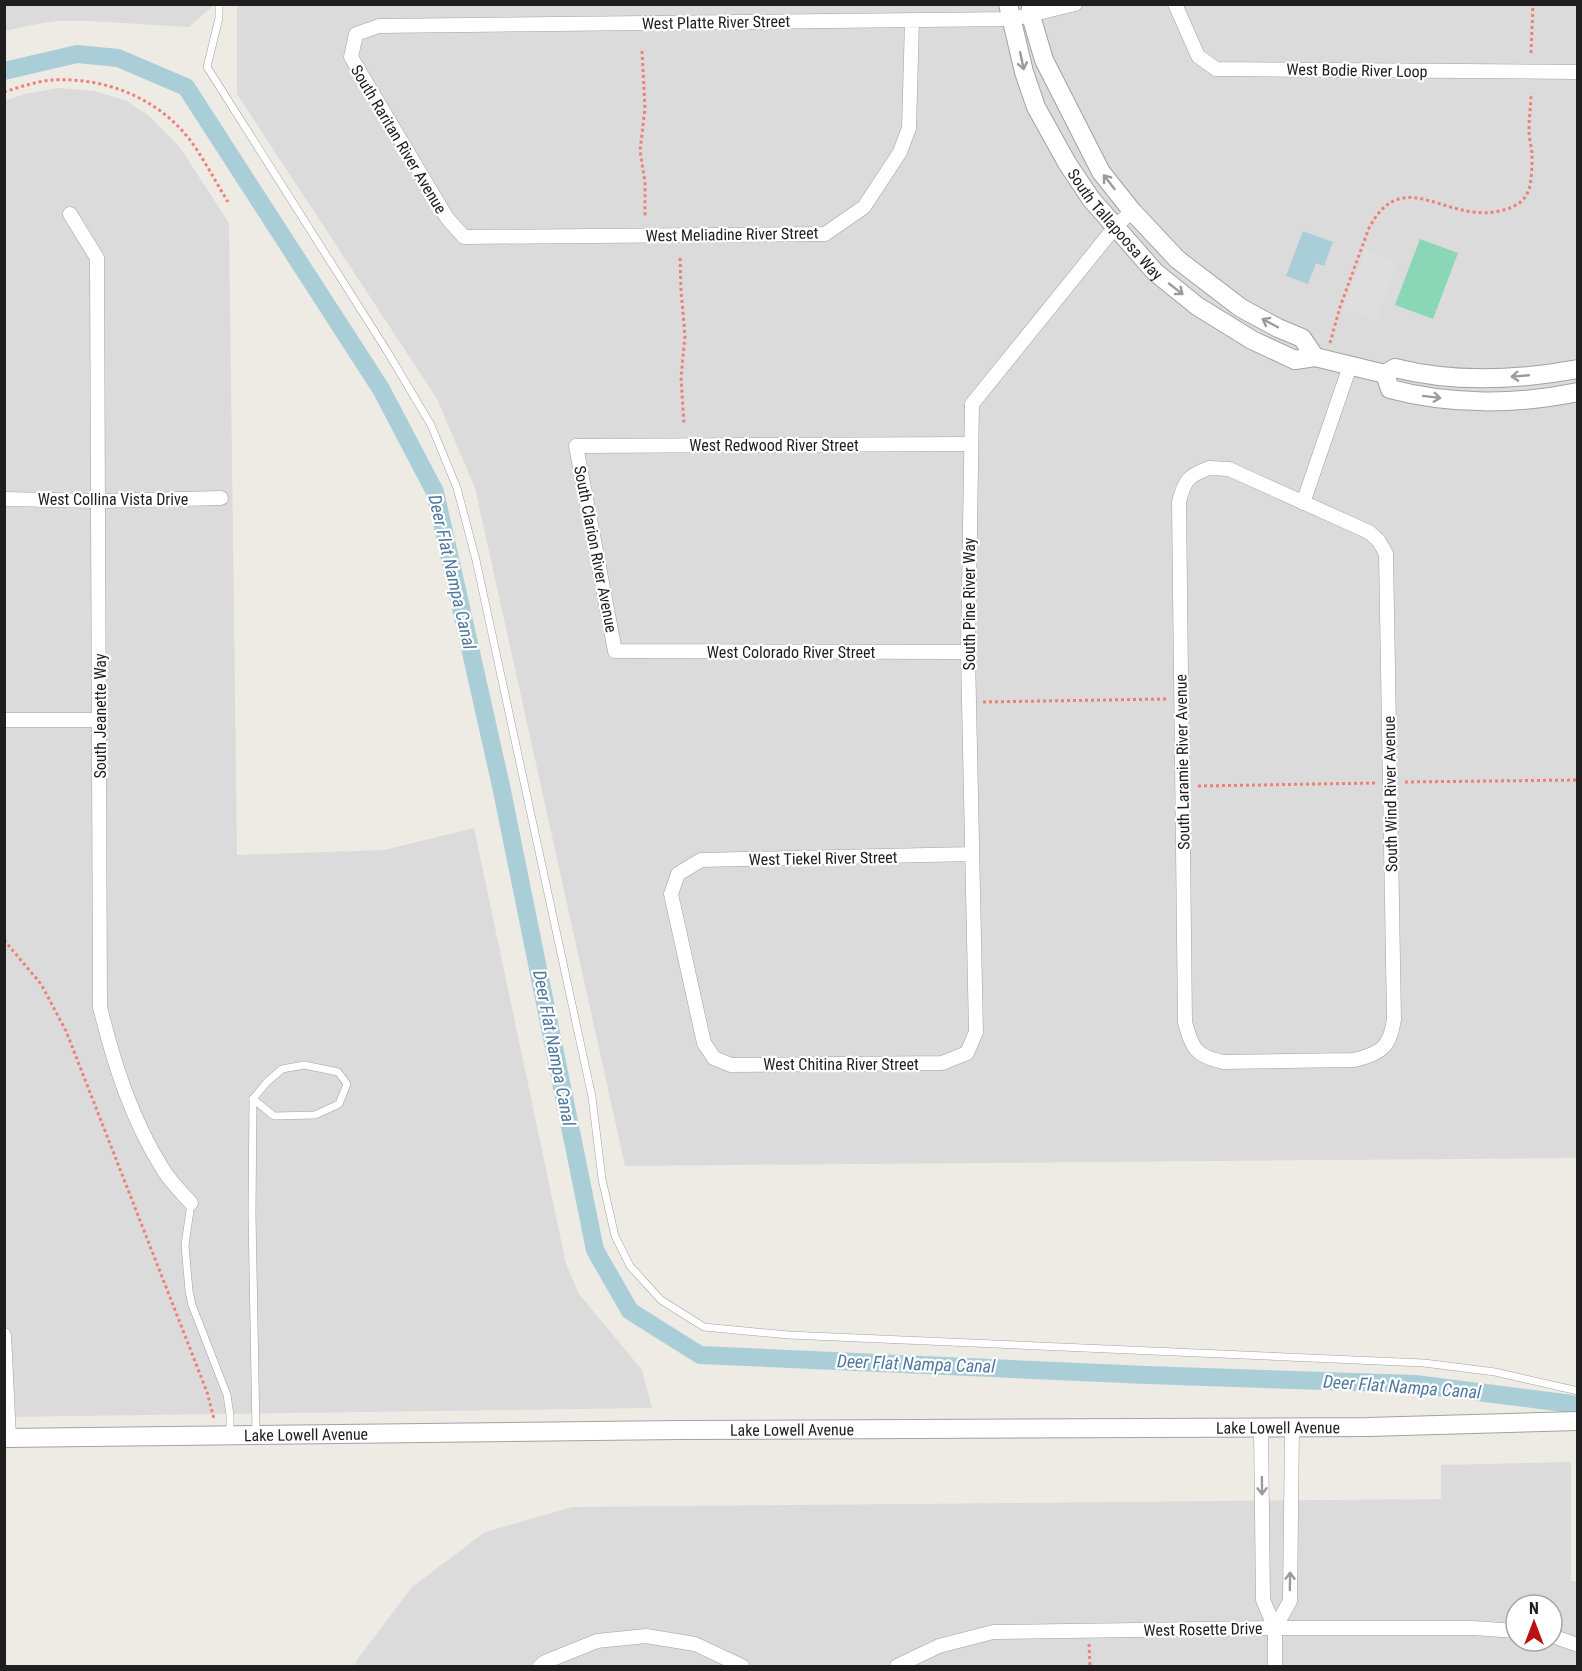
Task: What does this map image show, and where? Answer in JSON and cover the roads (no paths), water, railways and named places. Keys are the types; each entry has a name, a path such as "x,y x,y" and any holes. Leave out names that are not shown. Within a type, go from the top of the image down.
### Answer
{"street":[{"name":"West Platte River Street","path":"356,34 379,26 912,21 1075,4"},
{"name":"West Bodie River Loop","path":"1175,4 1198,56 1216,69 1578,72"},
{"name":"South Tallapoosa Way","path":"1031,10 1044,60 1101,172 1132,211 1177,260 1241,308 1302,338 1320,358"},
{"name":"South Tallapoosa Way","path":"1010,12 1024,72 1036,106 1067,163 1091,199 1155,272 1197,306 1252,340 1295,360 1320,358 1385,374 1395,368 1451,377 1496,378 1552,374 1578,369"},
{"name":"West Meliadine River Street","path":"464,237 825,234 864,207 900,152 909,128 912,21"},
{"name":"South Raritan River Avenue","path":"356,34 351,57 447,218 464,237"},
{"name":"South Pine River Way","path":"967,1053 976,1032 968,652 972,404 1115,227 1132,211"},
{"name":"South Jeanette Way","path":"70,214 97,258 100,1007 131,1109 165,1172 191,1203"},
{"path":"1303,503 1350,366"},
{"path":"1385,374 1390,389 1413,395 1451,399 1521,400 1557,397 1578,392"},
{"name":"West Redwood River Street","path":"576,446 971,444"},
{"name":"South Clarion River Avenue","path":"576,446 615,651"},
{"name":"South Laramie River Avenue","path":"1197,1051 1190,1040 1185,1022 1179,502 1183,486 1192,474 1209,468 1229,469 1303,503"},
{"name":"West Collina Vista Drive","path":"4,499 99,501 221,498"},
{"name":"South Wind River Avenue","path":"1197,1051 1208,1058 1223,1062 1354,1060 1370,1056 1385,1047 1392,1035 1394,1019 1386,554 1379,541 1369,532 1303,503"},
{"name":"West Colorado River Street","path":"615,651 968,652"},
{"path":"4,720 100,720"},
{"name":"West Tiekel River Street","path":"714,1058 704,1043 671,894 678,873 701,860 972,854"},
{"name":"West Chitina River Street","path":"714,1058 731,1065 942,1063 967,1053"},
{"path":"4,1335 7,1438"},
{"name":"Lake Lowell Avenue","path":"7,1438 678,1430 1292,1428 1578,1421"},
{"path":"1261,1428 1263,1600 1275,1628 1275,1666"},
{"path":"1275,1628 1290,1601 1292,1428"},
{"name":"West Rosette Drive","path":"897,1666 939,1646 993,1632 1275,1628 1504,1629"},
{"path":"540,1666 597,1641 646,1636 695,1644 742,1666"}],"lane":[{"path":"219,4 219,18 207,67 426,416 457,488 476,560 592,1097 602,1179 615,1236 630,1266 661,1300 704,1327 789,1335 1424,1363 1495,1372 1578,1391"},
{"path":"253,1100 274,1116 315,1115 339,1104 347,1083 338,1072 304,1065 282,1069 267,1082 253,1100 252,1213 256,1434"},
{"path":"191,1203 185,1245 189,1291 192,1305 227,1395 224,1435"}],"water":[{"path":"1303,231 1333,242 1324,266 1316,263 1308,284 1286,276"}],"waterway":[{"name":"Deer Flat Nampa Canal","path":"4,71 77,54 118,58 186,87 381,389 435,492 501,786 595,1250 630,1311 700,1355 1147,1375 1415,1384 1572,1404"}]}
